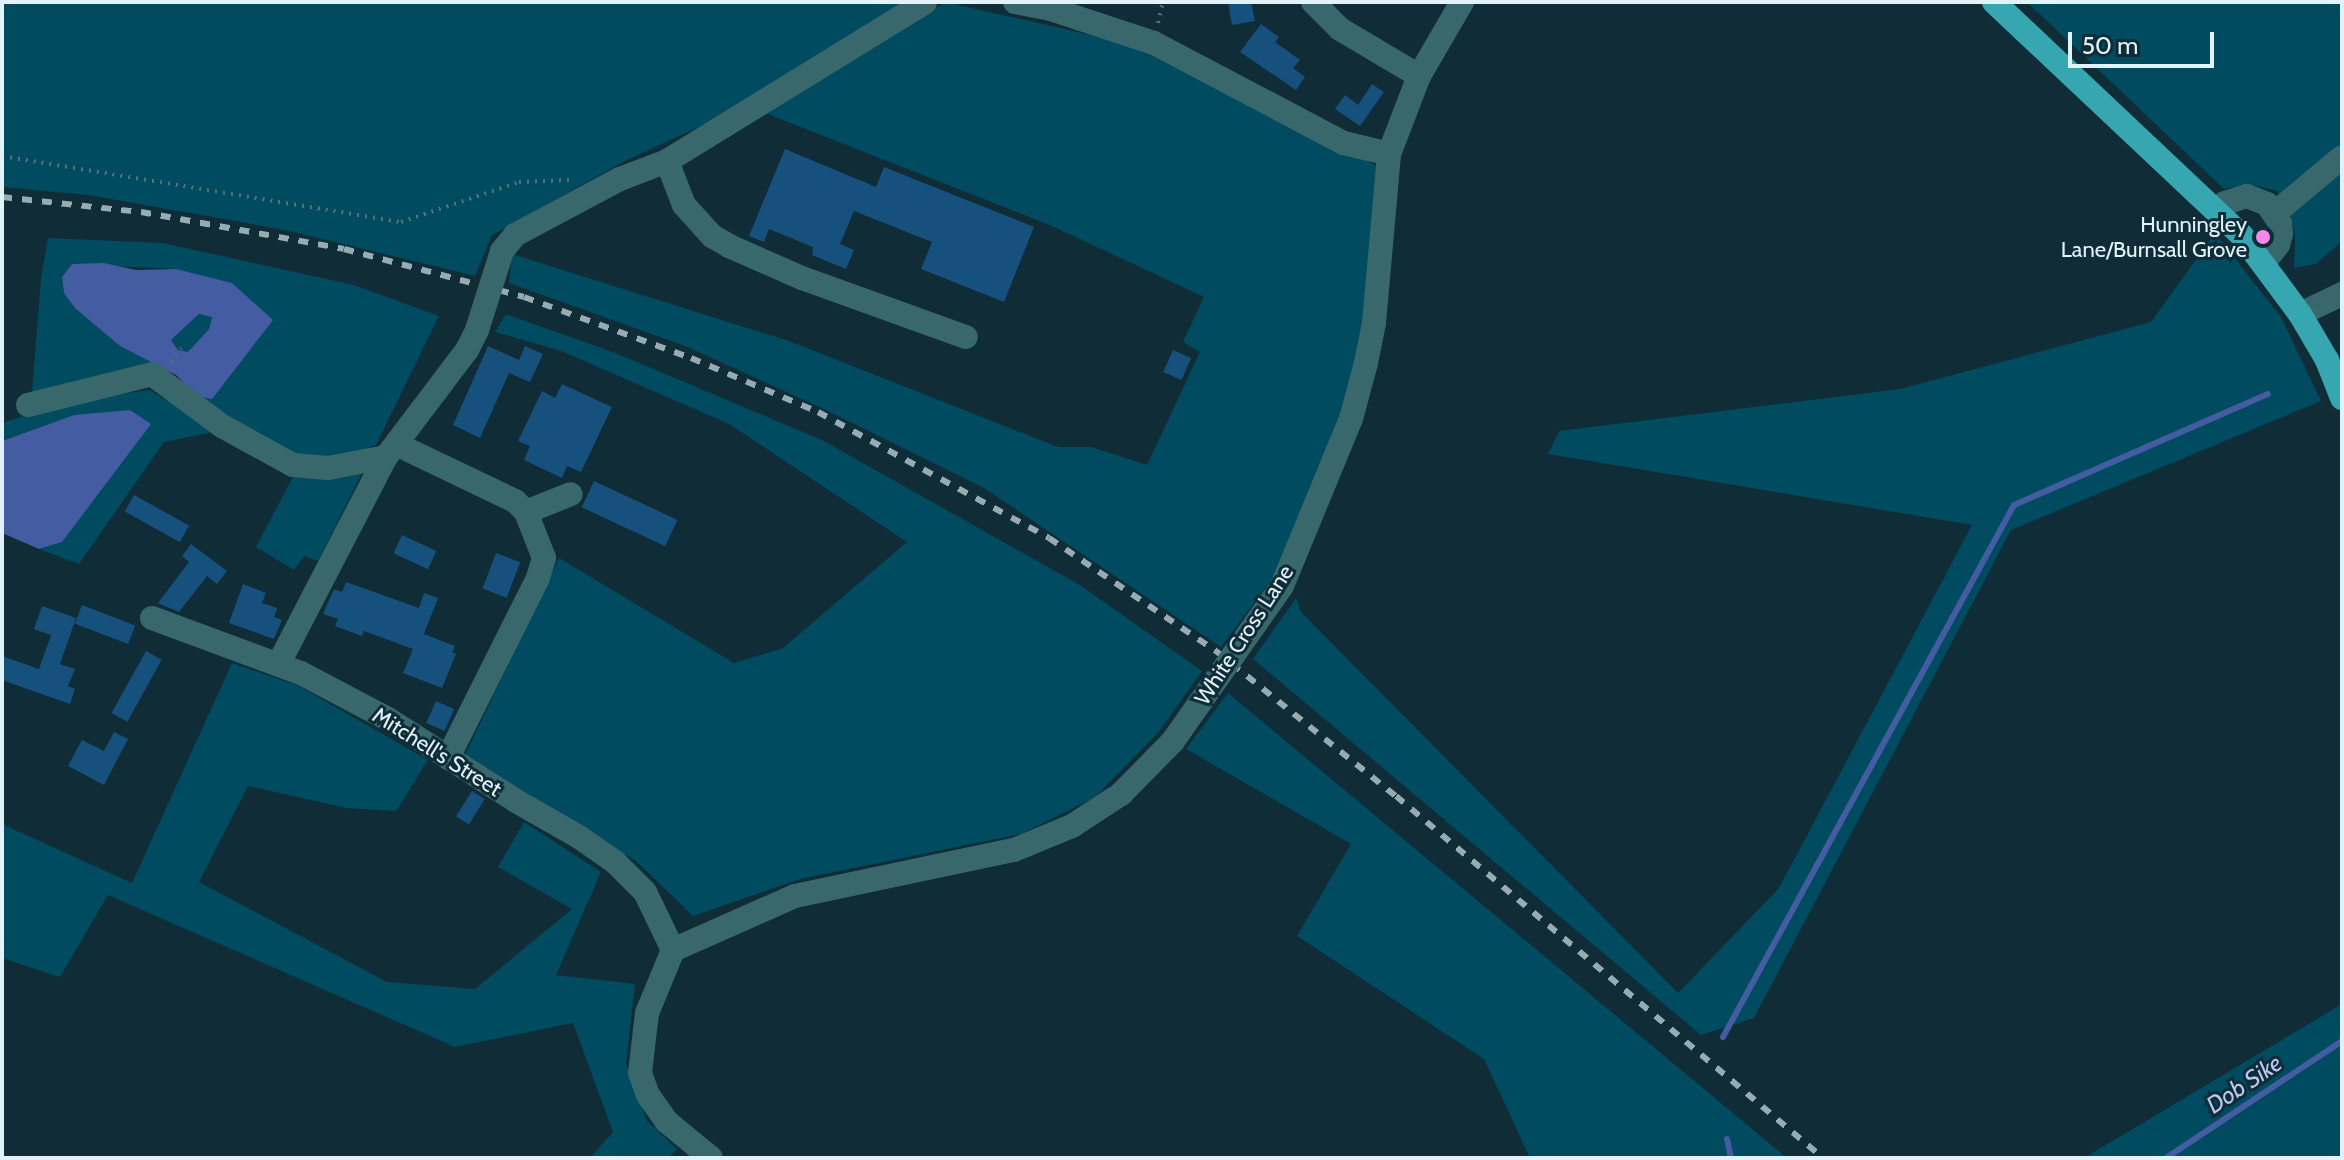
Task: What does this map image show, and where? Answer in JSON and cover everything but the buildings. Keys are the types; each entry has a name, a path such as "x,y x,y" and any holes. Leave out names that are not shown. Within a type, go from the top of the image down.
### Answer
{"main road":[{"path":"1994,2 2217,211 2264,262 2327,360 2342,398"}],"street":[{"path":"279,663 392,451 467,350 477,330 502,251 515,235 620,179 667,161 925,2"},
{"path":"1015,2 1051,9 1154,43 1344,143 1389,154"},
{"path":"1313,2 1340,29 1419,76"},
{"name":"White Cross Lane","path":"673,950 795,896 1014,850 1072,826 1121,794 1173,741 1282,586 1351,419 1374,323 1389,154 1419,76 1462,2"},
{"path":"2275,213 2342,157"},
{"path":"667,161 684,205 712,236 802,278 966,337"},
{"path":"2217,211 2225,203 2247,196 2258,199 2275,213 2281,234 2278,245 2264,262"},
{"path":"2300,314 2342,294"},
{"path":"28,405 152,374 222,426 293,465 328,468 392,451 515,501 526,512 544,558 538,578 448,758"},
{"path":"526,512 571,494"},
{"name":"Mitchell's Street","path":"152,618 279,663 388,719 615,862 645,892 673,950"},
{"path":"673,950 647,1013 640,1073 648,1095 666,1121 711,1158"}],"path":[{"path":"2,156 401,222 519,182 577,180"},
{"path":"166,370 181,348"}],"shaded area":[{"path":"2,2 903,2 744,106 623,162 492,235 475,276 285,230 88,195 2,187"},
{"path":"945,2 1126,43 1380,167 1369,321 1344,421 1274,576 1221,647 984,488 826,410 685,346 509,283 512,254 789,341 1058,447 1091,447 1147,465 1200,352 1183,342 1204,297 1052,226 765,113"},
{"path":"2027,2 2342,2 2342,241 2316,264 2294,268 2295,237 2290,214 2277,191 2249,184 2224,189"},
{"path":"2215,233 2281,317 2321,401 2011,530 1754,1018 1701,1035 1253,659 1296,598 1301,612 1678,993 1779,888 1972,525 1548,454 1559,431 1900,389 2151,322"},
{"path":"48,238 163,243 354,285 439,316 376,445 333,462 299,459 248,432 197,396 273,320 176,269 72,264 62,277 64,293 120,346 155,362 143,368 32,392 41,278"},
{"path":"199,314 212,316 209,329 188,353 178,350 171,340"},
{"path":"506,314 613,352 822,440 1080,585 1202,671 1158,733 1095,797 1021,834 800,879 693,916 636,861 464,757 559,558 734,663 783,648 907,542 729,424 561,351 495,332"},
{"path":"150,390 218,431 164,442 79,564 39,549 62,542 74,415 2,441 2,423 71,400"},
{"path":"363,471 318,561 304,556 294,570 256,547 295,473"},
{"path":"232,663 299,686 428,760 396,811 346,808 248,786 199,882 387,982 475,989 572,909 498,867 524,822 601,872 556,975 635,984 626,1064 647,1121 677,1149 668,1158 590,1158 613,1132 573,1023 455,1047 108,895 60,977 2,958 2,824 132,883"},
{"path":"1228,693 1787,1158 1530,1158 1484,1059 1297,936 1351,844 1186,749"},
{"path":"2342,1004 2342,1158 2084,1158"}],"water":[{"path":"104,263 136,270 176,269 232,283 273,320 212,399 197,396 176,375 120,346 75,308 64,293 62,277 72,264","holes":["199,314 212,317 209,329 188,352 178,350 171,340"]},
{"path":"130,410 151,424 62,542 39,549 2,533 2,441 74,415"}],"waterway":[{"path":"1723,1037 2014,505 2268,394"},
{"name":"Dob Sike","path":"2166,1158 2342,1041"},
{"name":"Dob Sike","path":"1727,1139 1731,1158"}],"railway":[{"path":"2,197 141,212 344,249 524,297 691,358 818,412 1049,538 1216,651 1396,796 1823,1158"}],"place":[{"name":"Hunningley Lane/Burnsall Grove","path":"2263,237"}]}
